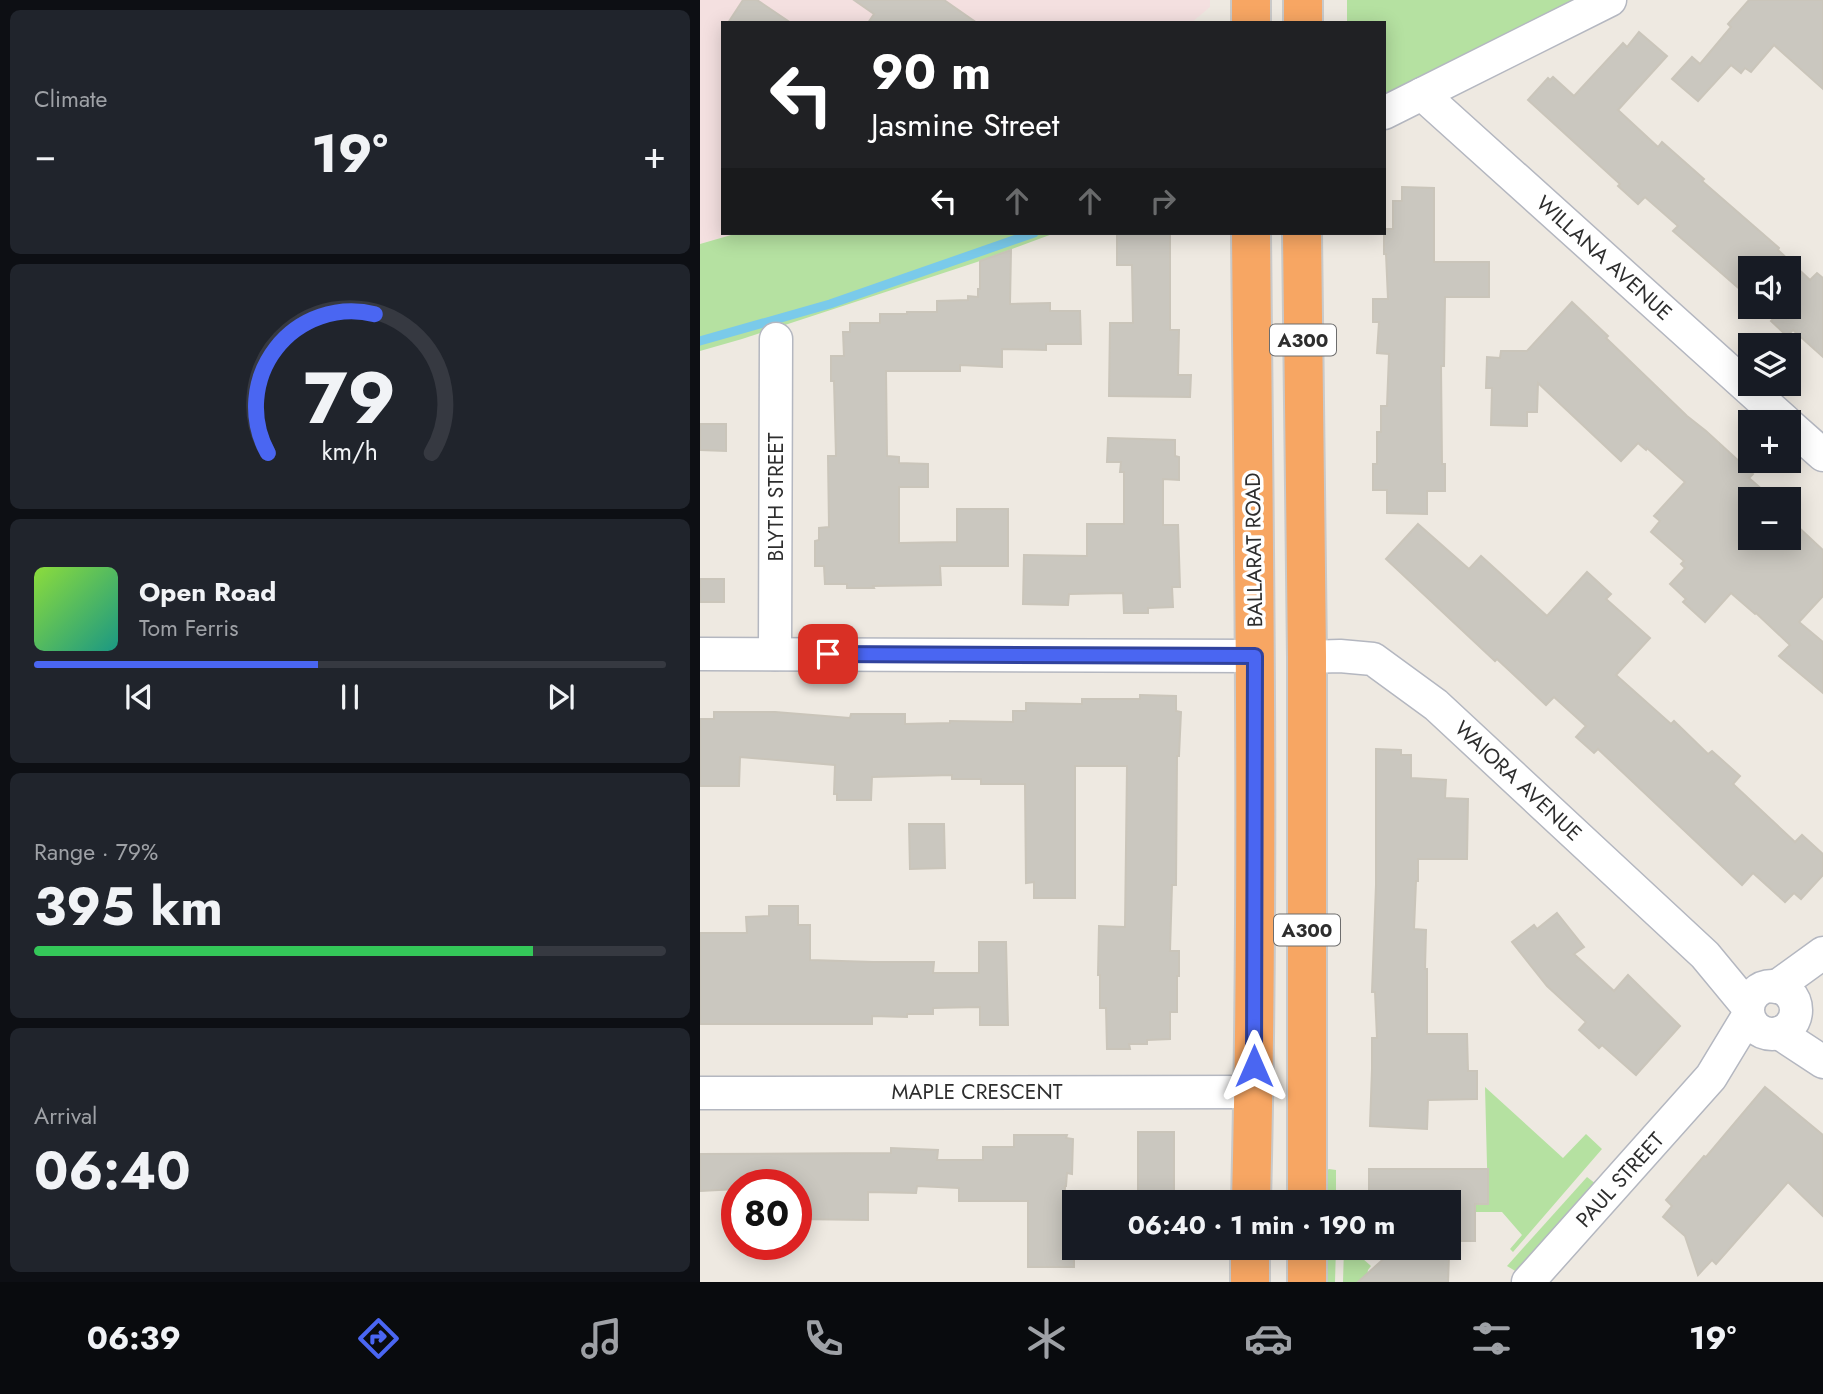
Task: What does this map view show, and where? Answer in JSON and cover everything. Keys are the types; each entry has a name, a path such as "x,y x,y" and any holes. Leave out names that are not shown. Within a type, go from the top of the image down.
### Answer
{"highway":[{"path":"1251,0 1251,21"},
{"path":"1303,0 1303,21"},
{"name":"BALLARAT ROAD","path":"1251,235 1255,656 1251,1190"},
{"name":"A300","path":"1302,235 1307,657 1307,1190"},
{"path":"1255,656 1307,657"},
{"path":"1250,1260 1250,1282"},
{"path":"1307,1260 1307,1282"}],"street":[{"path":"1386,112 1610,0"},
{"name":"WILLANA AVENUE","path":"1422,94 1773,410"},
{"name":"BLYTH STREET","path":"775,654 776,339"},
{"name":"WILLANA AVENUE","path":"1801,435 1823,455"},
{"path":"700,654 1255,656"},
{"name":"WAIORA AVENUE","path":"1307,657 1373,659 1436,705 1705,955 1823,1053"},
{"name":"PAUL STREET","path":"1528,1282 1823,953"},
{"name":"PAUL STREET","path":"1772,1011 1823,959"},
{"name":"WAIORA AVENUE","path":"1772,1011 1823,1062"},
{"name":"MAPLE CRESCENT","path":"700,1093 1254,1091"}],"shaded area":[{"path":"700,0 1210,0 1210,7 1193,21 721,21 721,235 731,235 700,244"}],"green space":[{"path":"1347,0 1585,0 1386,103 1386,21 1347,21"},
{"path":"731,235 1050,235 977,262 700,351 700,244"},
{"path":"1485,1087 1563,1158 1586,1134 1602,1149 1513,1252 1510,1249 1522,1235 1502,1212 1475,1212 1475,1204 1488,1204"},
{"path":"1336,1170 1336,1190 1326,1190 1326,1171"},
{"path":"1587,1177 1596,1184 1517,1272 1507,1266"},
{"path":"1326,1260 1336,1260 1335,1282 1326,1282"},
{"path":"1344,1260 1364,1260 1371,1266 1366,1282 1343,1282"}],"building":[{"path":"743,0 757,0 788,21 729,21"},
{"path":"854,0 944,0 974,21 869,21 874,14"},
{"path":"1749,0 1823,0 1823,89 1774,45 1751,72 1745,68 1741,73 1731,65 1698,101 1672,79 1692,57 1700,64 1731,27 1728,24"},
{"path":"1639,32 1667,56 1618,110 1658,147 1662,142 1779,248 1784,256 1738,256 1738,288 1673,231 1678,226 1645,197 1638,204 1618,186 1620,184 1528,100 1548,78 1550,80 1553,77 1574,96 1623,43 1627,47"},
{"path":"1402,187 1434,188 1434,262 1489,262 1489,297 1445,297 1444,366 1441,366 1442,464 1445,464 1445,491 1427,491 1427,514 1387,513 1387,490 1373,490 1373,464 1377,464 1377,432 1381,432 1381,406 1387,406 1389,354 1377,353 1379,322 1373,322 1373,299 1388,299 1384,235 1386,229 1393,229 1393,201 1402,201"},
{"path":"1117,235 1170,235 1170,330 1179,330 1178,375 1191,375 1190,397 1109,396 1110,323 1133,323 1132,265 1117,265"},
{"path":"1011,250 1010,304 1050,303 1050,311 1080,311 1081,344 1046,344 1046,350 1002,349 1002,367 960,365 960,371 886,371 887,456 899,457 899,463 928,464 928,487 899,487 899,543 957,542 957,509 1008,509 1008,566 940,566 941,585 847,588 847,584 825,584 824,566 815,566 815,541 819,540 819,528 829,527 828,456 836,456 831,356 844,356 843,332 850,332 850,323 880,323 880,314 937,312 937,301 978,297 980,261"},
{"path":"1801,272 1810,280 1817,273 1823,278 1823,357 1801,337 1801,333 1793,330 1784,333 1771,321 1801,319"},
{"path":"1572,302 1687,416 1738,460 1738,473 1753,474 1749,478 1759,487 1738,487 1738,550 1801,550 1801,530 1823,550 1823,596 1799,622 1823,642 1823,693 1779,656 1790,645 1731,593 1705,622 1683,602 1686,599 1670,584 1685,568 1681,564 1684,561 1651,532 1660,521 1654,516 1685,482 1647,448 1646,450 1638,443 1621,461 1538,383 1537,412 1527,412 1527,426 1491,425 1492,388 1486,388 1487,357 1500,358 1501,351 1527,351"},
{"path":"700,424 726,424 726,451 700,450"},
{"path":"1108,438 1175,440 1175,456 1179,457 1179,480 1163,479 1163,525 1178,525 1180,587 1172,587 1173,607 1148,608 1148,613 1124,613 1123,593 1069,594 1068,605 1023,604 1024,555 1087,556 1087,524 1124,524 1124,472 1120,472 1121,462 1107,462"},
{"path":"1418,524 1469,569 1481,556 1547,616 1587,572 1611,594 1606,599 1650,638 1616,675 1671,724 1674,721 1708,754 1712,751 1740,776 1733,784 1795,842 1802,835 1823,854 1823,875 1801,899 1794,893 1785,902 1753,873 1742,885 1598,749 1594,753 1576,737 1586,726 1554,697 1546,705 1386,559"},
{"path":"700,579 724,579 724,602 700,602"},
{"path":"1140,695 1176,696 1176,711 1181,712 1177,756 1176,885 1172,885 1170,951 1179,951 1179,976 1177,1012 1170,1012 1170,1039 1147,1040 1147,1044 1129,1044 1130,1049 1107,1049 1106,1008 1100,1008 1098,975 1099,926 1125,927 1127,766 1075,766 1075,898 1034,898 1034,882 1026,883 1025,784 981,784 981,779 952,779 952,775 872,777 871,800 837,800 837,794 834,794 835,765 740,757 739,786 700,786 700,719 714,719 714,712 775,712 850,718 851,714 905,714 905,724 950,721 1013,722 1013,711 1026,711 1026,703 1082,704 1082,699 1140,699"},
{"path":"1376,749 1401,750 1401,755 1411,755 1411,778 1446,780 1445,798 1468,799 1467,859 1418,859 1414,929 1426,930 1427,1034 1467,1034 1468,1071 1477,1071 1477,1099 1428,1100 1427,1129 1370,1126 1372,1038 1377,1038 1375,992 1372,992 1376,885"},
{"path":"909,824 944,824 945,868 910,869"},
{"path":"769,906 798,906 798,925 810,925 810,960 934,962 933,973 979,973 979,942 1006,942 1008,1025 980,1025 980,1007 933,1008 933,1014 907,1014 907,1017 872,1016 872,1024 700,1024 700,933 747,933 746,917 769,916"},
{"path":"1557,913 1584,947 1574,954 1614,991 1628,975 1680,1026 1636,1075 1602,1045 1599,1048 1579,1030 1586,1022 1547,986 1512,942 1534,925 1537,929"},
{"path":"1765,1087 1823,1135 1823,1216 1788,1182 1716,1264 1712,1260 1698,1275 1685,1236 1663,1217 1672,1206 1666,1200"},
{"path":"1138,1132 1174,1132 1174,1190 1138,1190"},
{"path":"1014,1135 1067,1135 1066,1138 1073,1139 1072,1174 1067,1173 1065,1190 1062,1190 1062,1260 1074,1260 1074,1267 1028,1267 1028,1201 959,1201 959,1188 917,1186 916,1193 868,1192 868,1220 812,1219 812,1169 721,1169 721,1190 700,1191 700,1154 891,1153 891,1148 938,1150 937,1160 983,1160 983,1147 1014,1147"},
{"path":"1369,1169 1488,1169 1488,1204 1475,1204 1475,1241 1461,1241 1461,1190 1369,1190"},
{"path":"1382,1260 1449,1260 1448,1282 1358,1282"}],"waterway":[{"path":"700,341 830,304 1028,235"}],"route":[{"path":"828,654 1255,656 1254,1066"}]}
